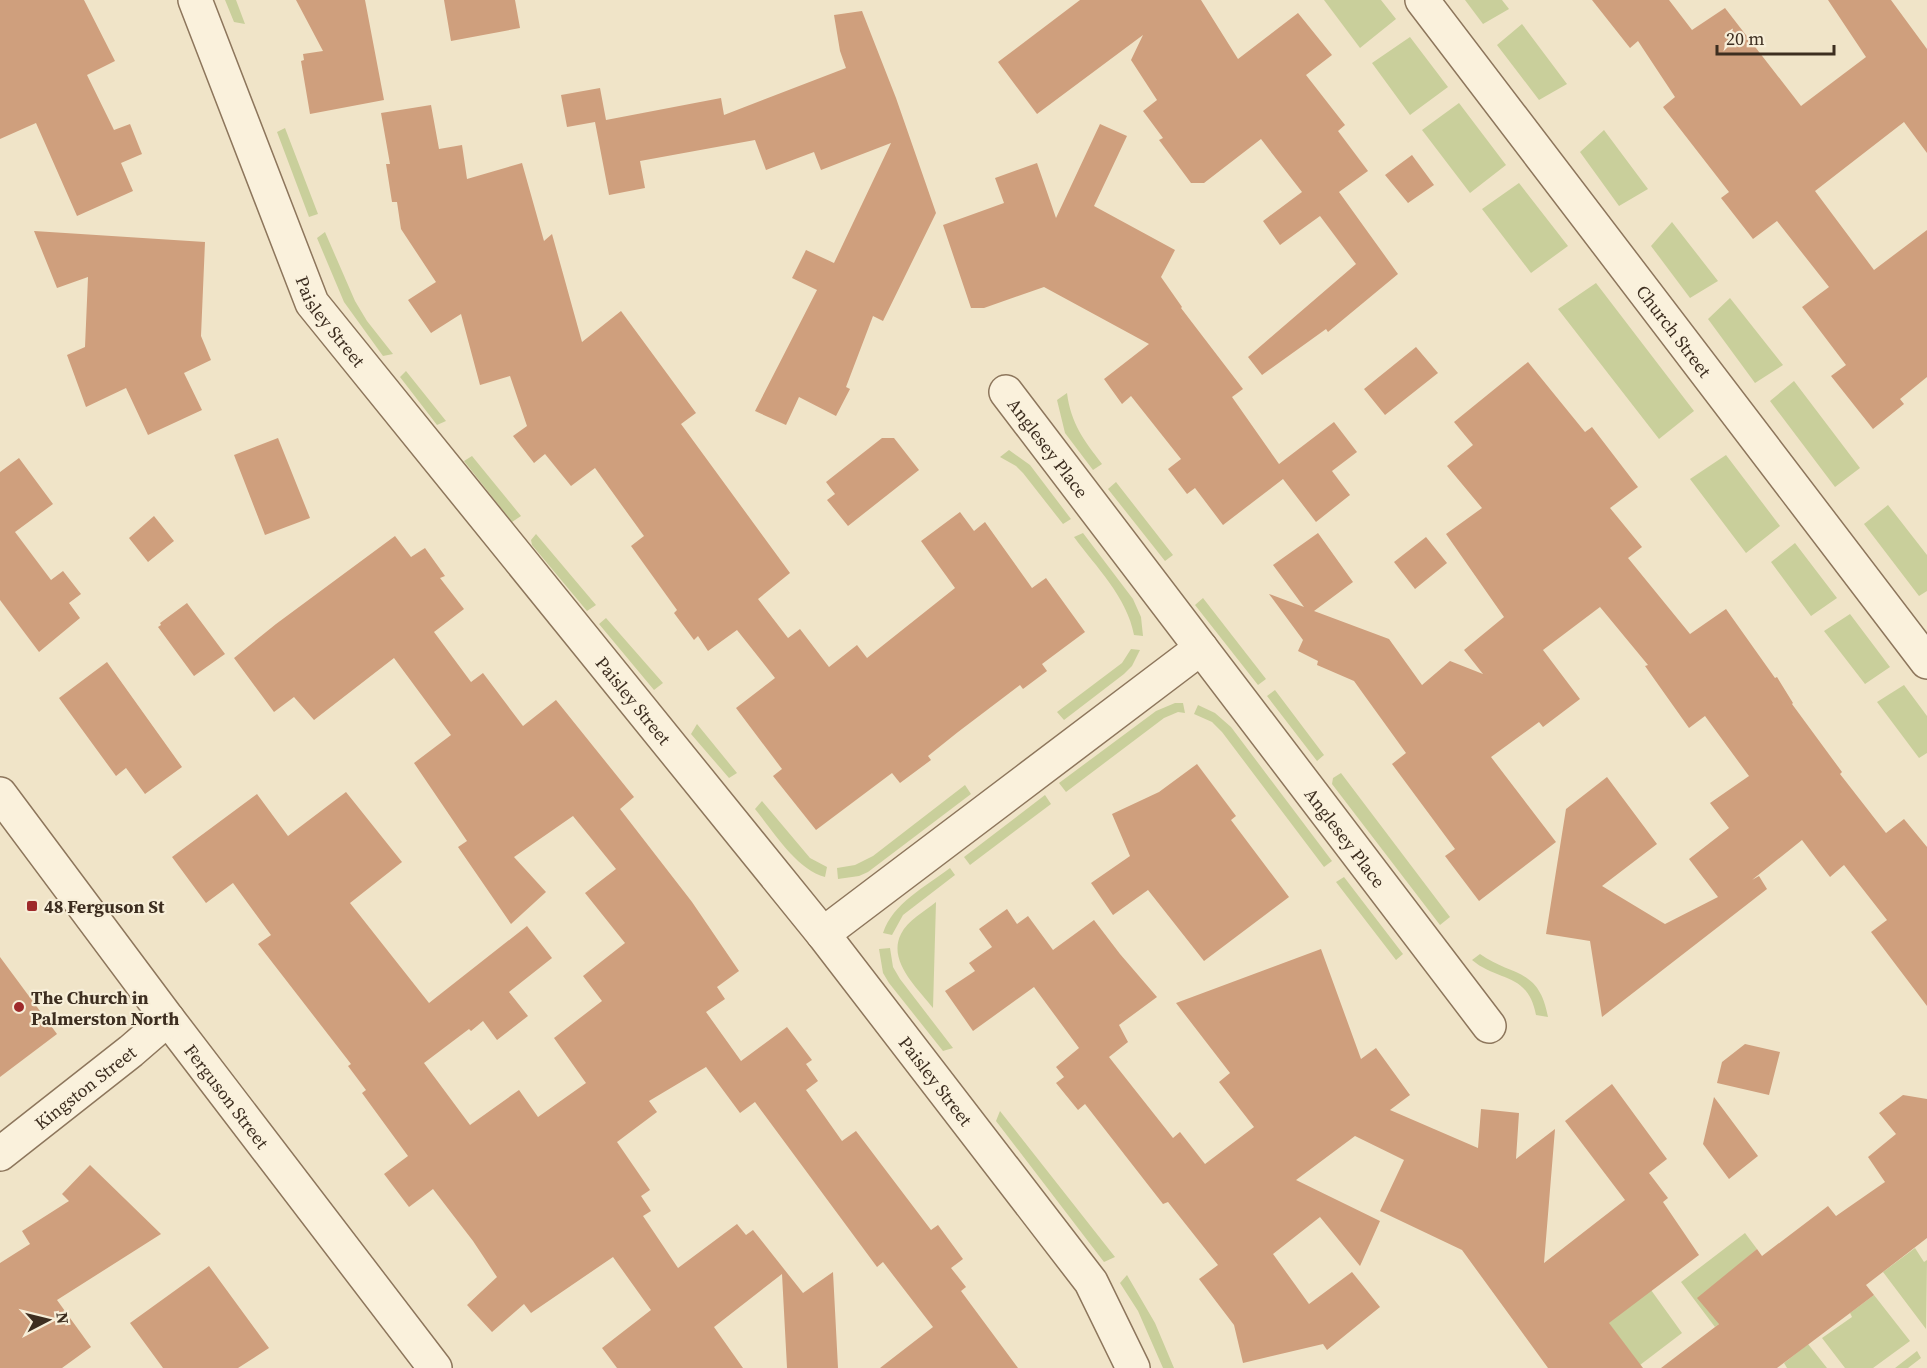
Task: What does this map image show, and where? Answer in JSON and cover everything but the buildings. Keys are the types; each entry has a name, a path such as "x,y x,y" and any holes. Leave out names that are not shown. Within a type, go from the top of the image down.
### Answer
{"street":[{"name":"Paisley Street","path":"195,0 312,303 824,934 1091,1282 1133,1368"},
{"name":"Church Street","path":"1422,0 1927,662"},
{"name":"Anglesey Place","path":"1006,392 1489,1026"},
{"path":"824,934 1201,648"},
{"name":"Ferguson Street","path":"0,794 168,1019 435,1368"},
{"name":"Kingston Street","path":"0,1154 168,1019"}],"green space":[{"path":"225,0 236,0 245,24 234,22"},
{"path":"1324,0 1381,0 1396,19 1360,48"},
{"path":"1465,0 1502,0 1509,9 1483,24"},
{"path":"1522,24 1567,84 1539,100 1497,45"},
{"path":"1410,37 1448,87 1410,115 1372,63"},
{"path":"1459,103 1506,165 1470,193 1422,130"},
{"path":"285,128 318,214 309,217 277,132"},
{"path":"1604,130 1648,189 1619,206 1580,152"},
{"path":"1519,183 1568,246 1531,273 1482,209"},
{"path":"1672,222 1718,281 1690,298 1651,246"},
{"path":"325,232 355,301 367,321 393,354 383,356 344,302 317,238"},
{"path":"1596,283 1694,411 1659,439 1558,309"},
{"path":"1730,298 1783,365 1755,383 1708,319"},
{"path":"406,371 446,421 437,425 400,377"},
{"path":"1794,381 1860,468 1835,487 1770,401"},
{"path":"1067,393 1075,423 1102,464 1093,470 1065,433 1057,400"},
{"path":"1009,450 1030,465 1071,519 1063,524 1023,473 1000,457"},
{"path":"1726,455 1780,526 1746,553 1690,479"},
{"path":"472,456 521,516 512,522 464,461"},
{"path":"1116,482 1173,555 1165,561 1108,489"},
{"path":"1888,505 1927,555 1927,591 1919,596 1864,524"},
{"path":"1083,533 1133,599 1141,617 1143,636 1134,635 1118,595 1074,537"},
{"path":"536,534 596,605 587,611 532,545 531,540"},
{"path":"1795,543 1837,598 1811,616 1771,562"},
{"path":"1203,598 1266,679 1258,685 1195,605"},
{"path":"1850,614 1890,667 1865,684 1824,631"},
{"path":"606,618 663,683 654,690 599,624"},
{"path":"1131,649 1140,650 1132,666 1064,720 1057,712 1122,663"},
{"path":"1904,685 1927,716 1927,753 1919,758 1877,702"},
{"path":"1275,690 1324,755 1317,761 1267,696"},
{"path":"1175,703 1183,703 1185,713 1178,712 1164,718 1066,792 1059,783 1156,711"},
{"path":"1198,705 1215,713 1231,727 1332,861 1324,867 1222,732 1212,722 1194,714"},
{"path":"697,724 737,773 729,778 691,734"},
{"path":"1341,773 1450,917 1440,925 1332,784 1333,778"},
{"path":"965,785 971,794 868,872 859,876 838,879 837,868 855,865 873,856"},
{"path":"1045,795 1051,804 970,865 964,857"},
{"path":"762,801 810,858 827,867 825,877 804,866 777,838 755,809"},
{"path":"950,868 955,875 903,915 892,935 883,933 888,922 902,904"},
{"path":"1344,877 1403,954 1396,960 1336,882"},
{"path":"936,902 933,1008 906,974 898,954 898,944 907,925"},
{"path":"890,948 893,967 900,979 953,1048 943,1051 889,983 883,973 879,949"},
{"path":"1480,954 1531,981 1544,1001 1548,1017 1536,1015 1532,1001 1519,985 1472,960"},
{"path":"1000,1111 1115,1257 1104,1262 996,1121"},
{"path":"1745,1233 1757,1249 1743,1261 1755,1295 1715,1327 1681,1282"},
{"path":"1915,1248 1924,1262 1927,1260 1926,1329 1883,1272"},
{"path":"1633,1265 1682,1333 1640,1365 1584,1291"},
{"path":"1127,1275 1155,1323 1174,1368 1163,1368 1138,1311 1120,1283"},
{"path":"1874,1295 1910,1341 1873,1368 1845,1368 1822,1338 1852,1317 1850,1313"},
{"path":"1808,1344 1827,1368 1787,1368 1784,1363"},
{"path":"1917,1351 1921,1358 1908,1368 1895,1368"}],"place":[{"name":"48 Ferguson St","path":"32,906"},
{"name":"The Church in Palmerston North","path":"19,1007"}]}
